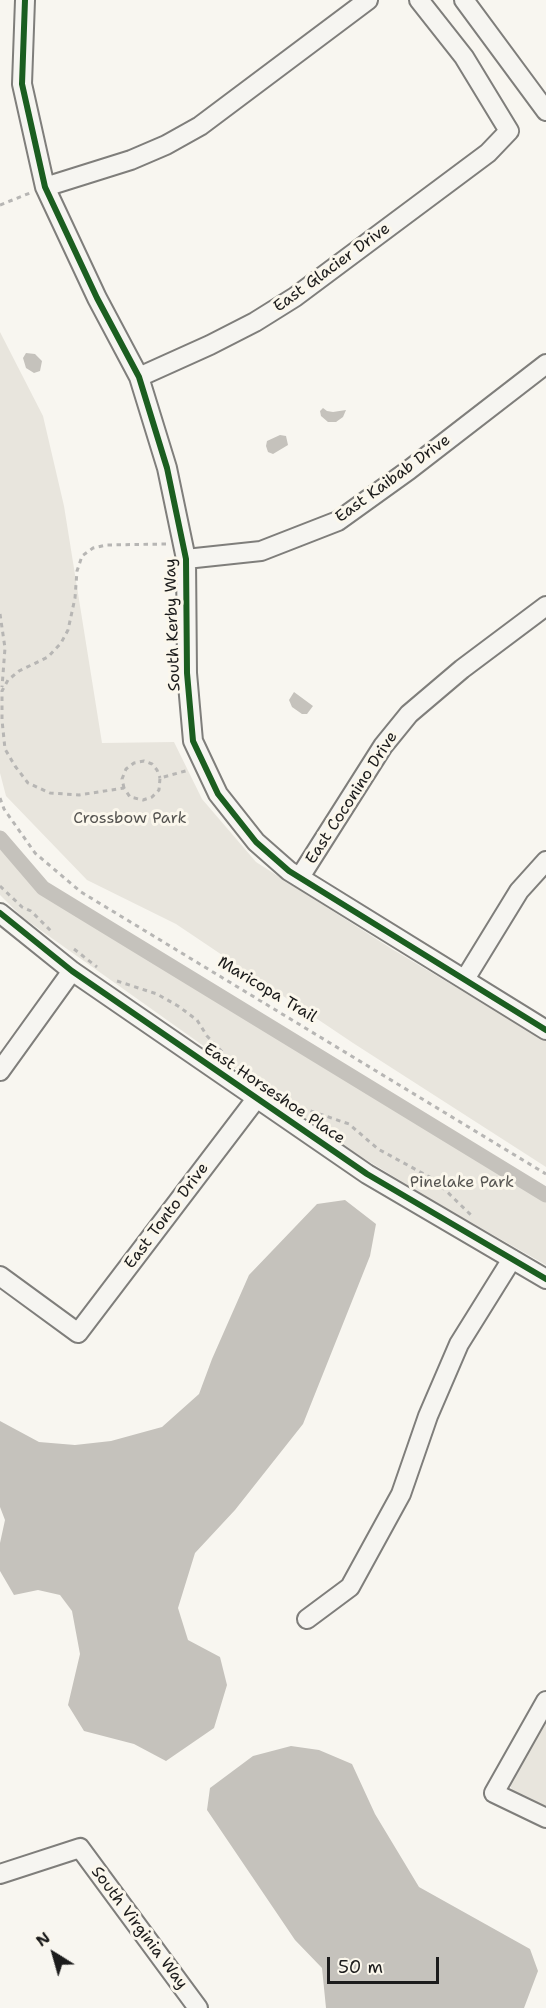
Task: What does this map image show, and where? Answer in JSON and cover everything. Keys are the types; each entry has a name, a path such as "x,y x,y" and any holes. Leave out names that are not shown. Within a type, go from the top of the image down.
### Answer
{"street":[{"name":"South Kerby Way","path":"25,0 22,84 45,187 97,298 139,377 167,468 184,551 186,673 194,741 218,794 256,842 289,871 546,1030"},
{"path":"45,187 131,160 166,145 200,126 368,0"},
{"name":"East Glacier Drive","path":"139,377 219,341 295,297 488,153 509,131 464,57 418,0"},
{"path":"464,0 546,111"},
{"name":"East Kaibab Drive","path":"184,551 261,551 338,521 409,470 546,364"},
{"name":"East Coconino Drive","path":"300,877 383,746 409,714 462,669 546,606"},
{"path":"465,979 519,891 546,861"},
{"name":"East Horseshoe Place","path":"0,913 72,971 367,1174 546,1279"},
{"path":"0,1071 72,971"},
{"name":"East Tonto Drive","path":"0,1276 78,1333 256,1099"},
{"path":"307,1619 350,1587 401,1494 428,1416 459,1344 512,1259"},
{"path":"546,1701 494,1793 546,1818"},
{"name":"South Virginia Way","path":"0,1874 80,1848 198,2008"}],"path":[{"path":"0,206 45,187"},
{"path":"2,691 8,680 19,671 48,657 61,643 68,630 75,598 77,571 82,556 93,548 106,545 184,551"},
{"path":"0,614 5,648 2,691 5,749 28,783 50,793 79,795 124,788"},
{"path":"144,761 152,764 160,778 159,790 152,797 143,800 130,797 124,788 122,779 126,769 134,763 144,761"},
{"path":"160,778 205,766"},
{"path":"0,886 22,907 31,911 59,939"},
{"path":"69,946 97,967"},
{"path":"117,981 157,994 178,1006 197,1020 207,1036 226,1056"},
{"path":"302,1108 349,1124 378,1149 435,1180 475,1218"}],"green space":[{"name":"Crossbow Park","path":"0,332 43,416 64,506 102,743 174,742 202,799 256,862 392,949 546,1041 546,1167 353,1043 176,924 87,880 6,796 0,773"},
{"name":"Pinelake Park","path":"0,843 39,887 84,917 546,1200 546,1265 350,1150 22,917 0,895"},
{"path":"546,1719 546,1812 513,1793 509,1782"}],"shaded area":[{"path":"26,353 35,354 42,361 40,371 34,373 26,368 23,358"},
{"path":"323,408 333,412 346,410 343,417 336,422 328,422 321,416 320,411"},
{"path":"280,435 286,436 288,445 273,454 268,452 267,441"},
{"path":"294,692 313,706 307,714 302,714 292,707 289,700"},
{"path":"345,1200 376,1224 370,1256 303,1424 235,1510 195,1553 178,1608 188,1640 220,1657 227,1685 214,1728 166,1761 134,1744 84,1731 68,1705 80,1654 72,1611 60,1595 38,1590 14,1595 0,1571 0,1543 5,1520 0,1507 0,1421 39,1442 75,1445 111,1441 162,1427 199,1394 249,1275 317,1204"},
{"path":"291,1746 319,1750 352,1764 375,1814 419,1887 530,1949 538,1971 524,2008 326,2008 322,1968 295,1940 207,1810 210,1788 253,1756"}],"waterway":[{"path":"0,838 43,888 546,1195"}],"cycle path":[{"path":"25,0 22,84 45,187 97,298 139,377 167,468 186,559 187,673 193,741 218,794 256,842 289,871 546,1030"},
{"path":"0,913 72,971 367,1174 546,1279"}]}
